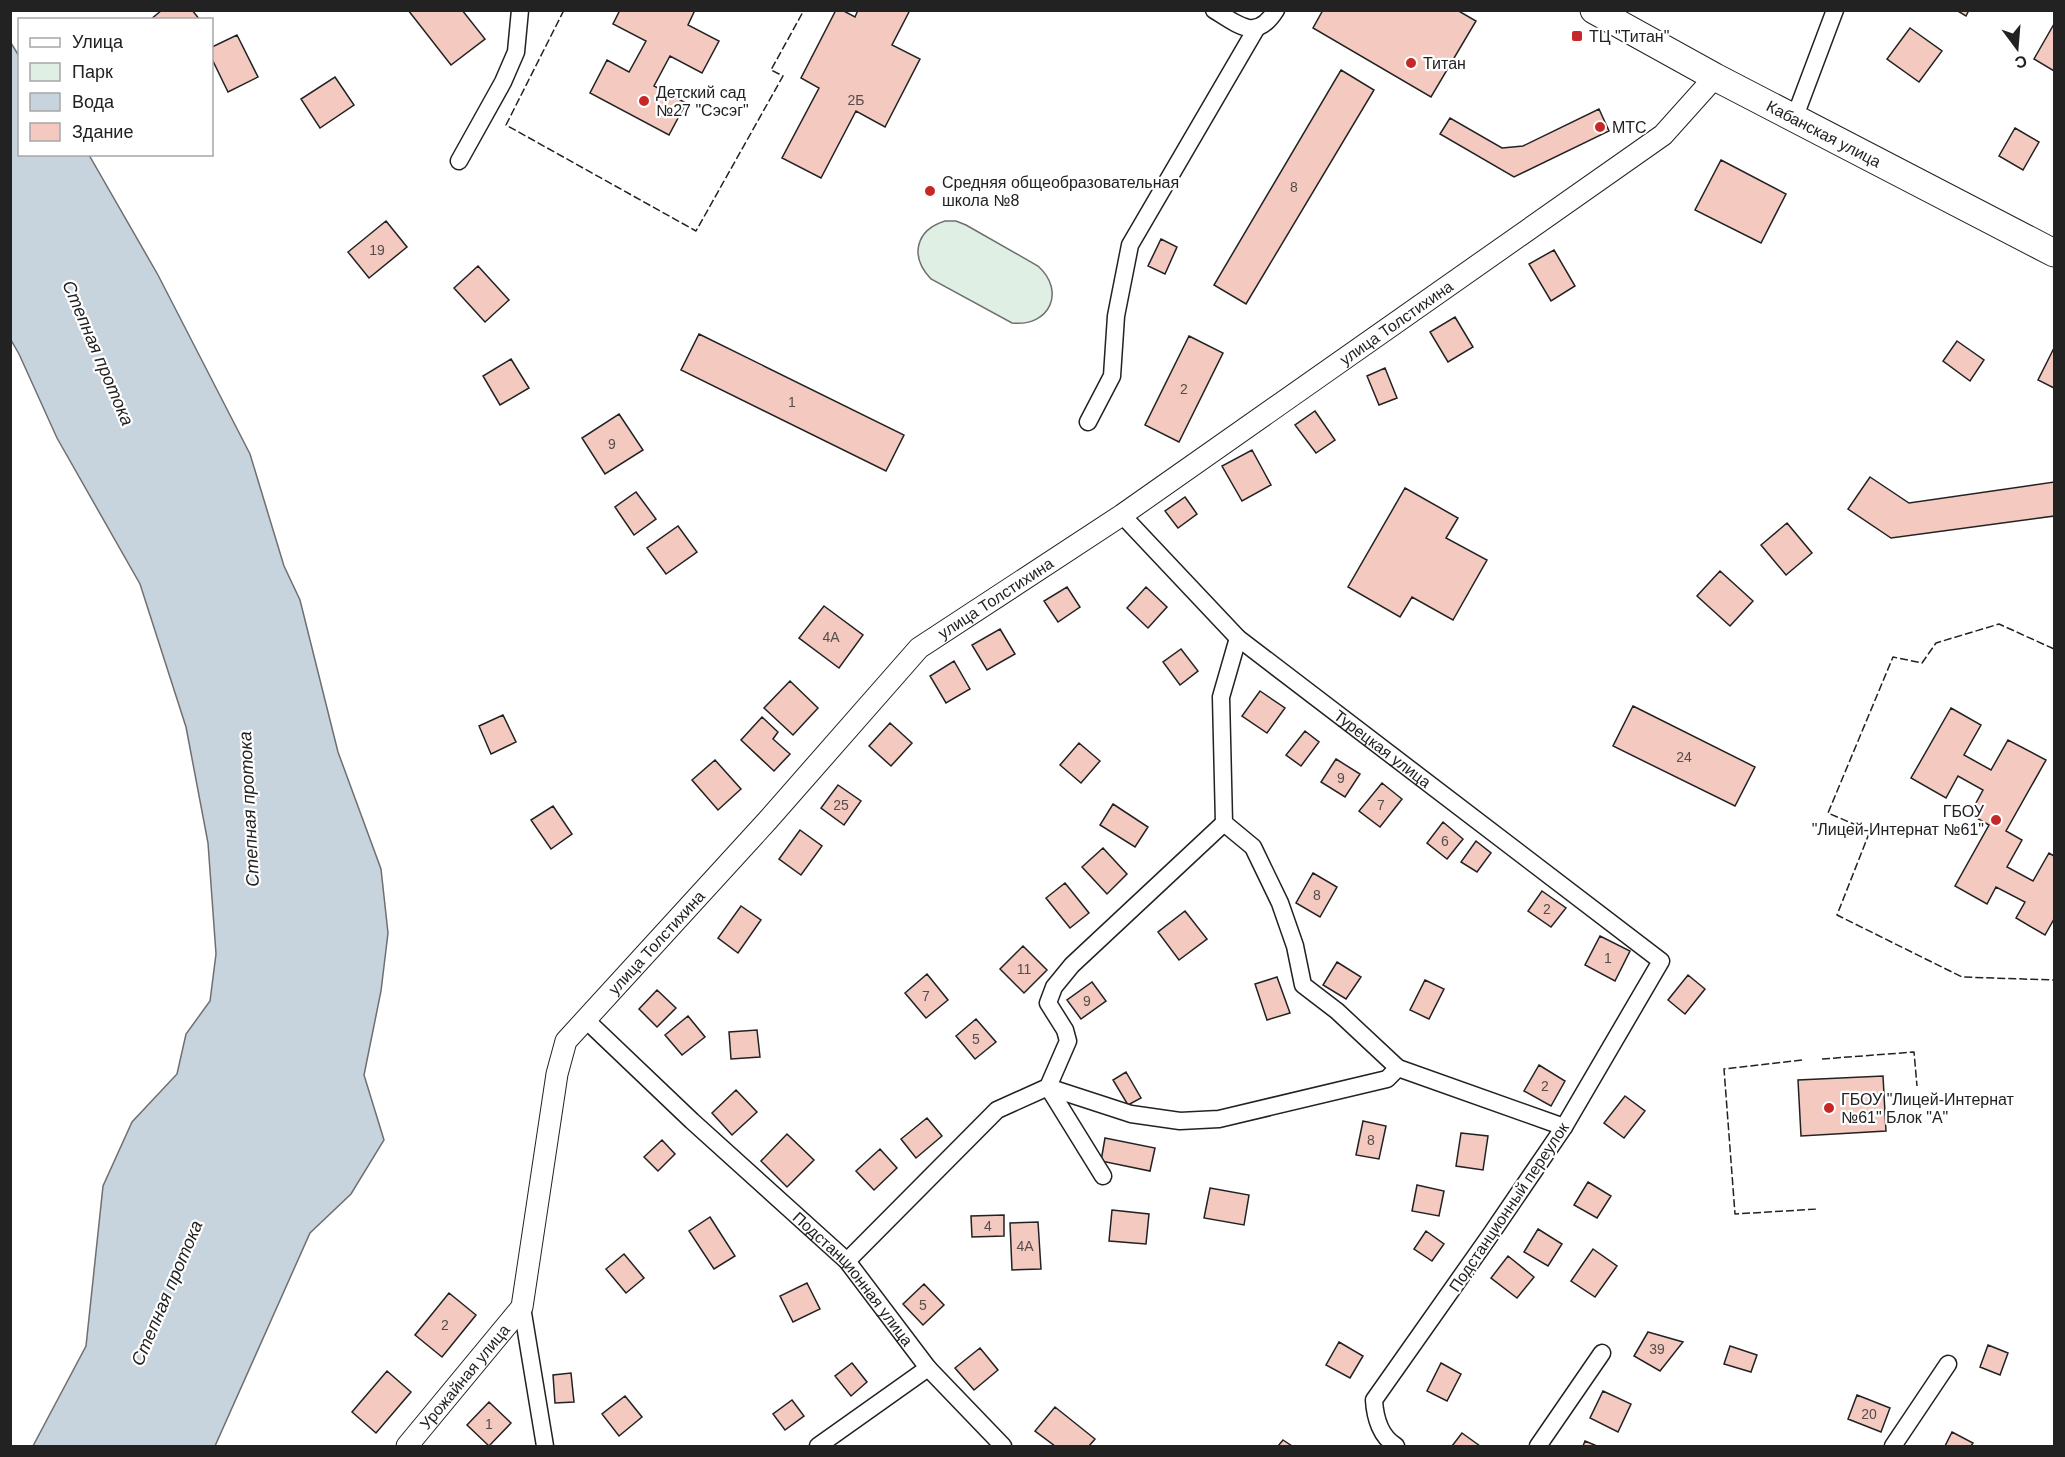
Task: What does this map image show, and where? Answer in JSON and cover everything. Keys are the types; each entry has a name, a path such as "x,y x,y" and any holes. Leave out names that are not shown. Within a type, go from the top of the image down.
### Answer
{"main road":[{"name":"Кабанская улица","path":"1594,10 1794,119 2055,253"}],"street":[{"path":"459,160 503,82 516,52 520,10"},
{"path":"1214,10 1244,28 1256,29"},
{"path":"1088,422 1112,376 1116,316 1130,245 1256,29 1269,21 1276,10"},
{"path":"1794,119 1835,10"},
{"name":"улица Толстихина","path":"522,1307 556,1074 566,1041 768,820 919,648 1122,515 1663,135 1715,77"},
{"name":"Турецкая улица","path":"1122,515 1238,638 1661,961"},
{"path":"847,1261 997,1110 1048,1087 1068,1041 1065,1030 1048,1003 1054,987 1072,965 1224,823 1221,697 1238,638"},
{"path":"1224,823 1253,847 1280,903 1295,946 1303,985 1337,1011 1398,1068 1564,1127"},
{"name":"Подстанционный переулок","path":"1396,1446 1388,1442 1381,1430 1375,1415 1374,1400 1564,1127 1661,961"},
{"name":"Подстанционная улица","path":"585,1019 692,1121 847,1261 928,1368 1003,1446"},
{"path":"1048,1087 1131,1114 1180,1121 1219,1119 1387,1079 1398,1068"},
{"path":"1048,1087 1103,1176"},
{"path":"522,1307 545,1446"},
{"name":"Урожайная улица","path":"407,1446 522,1307"},
{"path":"1538,1446 1602,1353"},
{"path":"1893,1446 1948,1364"},
{"path":"818,1446 928,1368"}],"green space":[{"path":"945,221 956,221 966,225 1038,266 1051,286 1050,305 1044,313 1025,323 1012,323 931,279 920,262 919,245 927,231"}],"water":[{"name":"Степная протока","path":"11,43 18,54 18,156 90,156 158,275 250,454 284,566 300,600 338,752 381,869 388,933 381,991 364,1075 384,1140 351,1194 310,1233 215,1446 33,1446 86,1346 103,1186 132,1122 177,1074 186,1034 210,1001 216,954 208,843 186,727 140,584 57,438 11,340"}],"building":[{"path":"162,10 192,10 198,18 152,18"},
{"path":"408,10 462,10 485,39 451,65"},
{"path":"620,10 695,10 688,25 719,41 702,73 670,56 654,86 686,103 669,135 590,93 607,60 629,72 646,41 613,24"},
{"path":"836,10 842,10 855,17 858,10 910,10 892,45 920,59 885,127 856,111 821,178 782,158 819,88 801,78"},
{"name":"Титан","path":"1323,10 1457,10 1476,21 1431,97 1313,28"},
{"path":"1956,10 1969,10 1966,16"},
{"path":"2054,24 2054,71 2034,59"},
{"path":"1910,28 1942,51 1919,82 1887,59"},
{"path":"237,35 258,77 228,92 213,61 213,47"},
{"path":"1341,70 1374,90 1246,304 1214,285"},
{"path":"335,77 354,105 320,128 301,99"},
{"path":"1599,109 1609,131 1514,177 1440,134 1450,118 1502,148 1523,146"},
{"path":"2015,128 2039,142 2023,170 1999,156"},
{"path":"1721,160 1786,194 1761,243 1695,210"},
{"path":"386,221 407,247 369,278 348,252"},
{"path":"1161,239 1177,247 1165,274 1148,266"},
{"path":"1554,250 1575,286 1551,301 1529,264"},
{"path":"478,266 509,300 485,322 454,288"},
{"path":"1455,317 1473,347 1448,362 1430,332"},
{"path":"699,334 904,435 886,471 681,370"},
{"path":"1189,336 1223,353 1179,442 1145,425"},
{"path":"1957,341 1984,360 1970,381 1943,361"},
{"path":"2054,348 2054,388 2038,380"},
{"path":"511,359 529,388 500,405 483,376"},
{"path":"1385,368 1397,398 1379,405 1367,376"},
{"path":"1315,411 1335,440 1316,453 1295,425"},
{"path":"619,414 643,450 605,474 582,438"},
{"path":"1252,450 1271,485 1242,501 1222,466"},
{"path":"1870,477 1909,503 2054,482 2054,516 1891,538 1848,509"},
{"path":"1405,488 1458,518 1446,538 1487,560 1453,620 1412,597 1400,617 1348,587"},
{"path":"636,492 656,519 634,535 615,507"},
{"path":"1185,497 1197,514 1178,528 1165,511"},
{"path":"1787,523 1812,553 1786,575 1761,545"},
{"path":"678,526 697,552 666,574 647,548"},
{"path":"1720,571 1753,601 1730,626 1697,596"},
{"path":"1067,587 1080,607 1058,622 1044,601"},
{"path":"1146,587 1167,607 1148,628 1127,608"},
{"path":"824,606 863,635 839,668 799,638"},
{"path":"1000,629 1015,654 987,670 972,645"},
{"path":"1181,649 1198,671 1180,685 1163,662"},
{"path":"954,661 970,689 946,703 930,676"},
{"path":"790,681 818,708 793,735 764,708"},
{"path":"1260,691 1285,708 1267,733 1242,716"},
{"path":"1633,706 1755,767 1735,806 1613,746"},
{"name":"ГБОУ \"Лицей-Интернат №61\"","path":"1951,708 1981,725 1964,755 1991,770 2008,740 2046,760 2006,831 2022,840 2007,867 2033,881 2049,853 2054,856 2054,919 2045,935 2016,918 2025,902 1996,887 1987,904 1955,886 1989,825 1970,814 1983,790 1958,776 1946,798 1911,778"},
{"path":"503,715 516,742 491,754 479,726"},
{"path":"762,717 778,732 773,739 790,754 774,771 741,740"},
{"path":"890,723 912,743 891,766 869,746"},
{"path":"1305,731 1319,742 1301,766 1286,755"},
{"path":"1079,743 1100,761 1081,783 1060,765"},
{"path":"1336,759 1360,774 1345,797 1321,782"},
{"path":"715,760 741,789 718,810 692,780"},
{"path":"1382,783 1402,799 1380,827 1359,811"},
{"path":"838,785 861,801 844,825 821,808"},
{"path":"1113,804 1148,827 1135,847 1100,825"},
{"path":"553,806 572,834 551,849 531,820"},
{"path":"1443,822 1463,839 1447,859 1427,843"},
{"path":"800,830 822,846 801,875 779,859"},
{"path":"1476,841 1491,853 1477,872 1461,862"},
{"path":"1103,848 1127,874 1107,894 1082,867"},
{"path":"1313,873 1337,887 1320,917 1296,903"},
{"path":"1065,883 1089,913 1070,928 1046,898"},
{"path":"1542,891 1566,908 1551,927 1528,911"},
{"path":"741,906 761,920 738,953 718,938"},
{"path":"1185,911 1207,939 1179,960 1158,932"},
{"path":"1600,936 1630,951 1615,981 1585,965"},
{"path":"1023,946 1047,970 1024,993 1000,969"},
{"path":"1337,962 1361,977 1346,999 1323,985"},
{"path":"927,974 948,1000 926,1018 905,993"},
{"path":"1688,975 1705,989 1685,1014 1668,1000"},
{"path":"1277,977 1290,1013 1267,1020 1255,984"},
{"path":"1425,980 1444,989 1429,1019 1410,1010"},
{"path":"1092,982 1106,1001 1081,1019 1067,1000"},
{"path":"657,990 676,1008 657,1027 639,1009"},
{"path":"688,1016 705,1037 682,1055 665,1035"},
{"path":"976,1019 996,1042 975,1059 956,1036"},
{"path":"757,1030 760,1057 731,1059 729,1032"},
{"path":"1539,1065 1565,1081 1551,1106 1524,1091"},
{"path":"1126,1072 1141,1098 1128,1105 1113,1080"},
{"path":"1883,1076 1886,1131 1801,1136 1798,1080"},
{"path":"736,1090 757,1112 732,1135 712,1113"},
{"path":"1625,1096 1645,1111 1624,1138 1604,1123"},
{"path":"927,1118 942,1136 916,1158 901,1139"},
{"path":"1363,1121 1386,1126 1379,1159 1356,1155"},
{"path":"1461,1133 1488,1136 1483,1170 1456,1166"},
{"path":"787,1134 814,1160 787,1187 761,1161"},
{"path":"1105,1138 1155,1148 1150,1171 1101,1161"},
{"path":"662,1140 675,1154 658,1171 644,1157"},
{"path":"880,1149 897,1168 874,1190 856,1171"},
{"path":"1588,1182 1611,1196 1597,1218 1574,1205"},
{"path":"1417,1185 1444,1191 1439,1216 1412,1211"},
{"path":"1210,1188 1249,1195 1244,1225 1204,1218"},
{"path":"1112,1210 1149,1214 1146,1244 1109,1241"},
{"path":"1004,1215 1004,1236 972,1237 971,1216"},
{"path":"710,1217 735,1256 714,1269 689,1231"},
{"path":"1038,1222 1041,1269 1012,1270 1010,1223"},
{"path":"1538,1229 1562,1244 1548,1266 1524,1252"},
{"path":"1426,1231 1444,1244 1432,1261 1414,1249"},
{"path":"1593,1249 1617,1266 1595,1297 1571,1281"},
{"path":"624,1254 644,1278 626,1293 606,1269"},
{"path":"1508,1256 1534,1277 1517,1298 1491,1278"},
{"path":"807,1283 820,1309 793,1322 780,1296"},
{"path":"924,1284 944,1305 923,1325 903,1304"},
{"path":"449,1293 476,1315 442,1357 415,1335"},
{"path":"1648,1332 1683,1342 1660,1371 1634,1356"},
{"path":"1339,1342 1363,1356 1350,1378 1326,1365"},
{"path":"1988,1345 2008,1353 2000,1375 1980,1367"},
{"path":"1730,1346 1757,1355 1751,1372 1724,1364"},
{"path":"980,1348 998,1370 974,1390 955,1368"},
{"path":"852,1363 867,1382 851,1396 835,1376"},
{"path":"1441,1363 1461,1374 1447,1401 1427,1391"},
{"path":"387,1371 411,1392 376,1433 352,1412"},
{"path":"571,1373 574,1402 555,1403 553,1375"},
{"path":"1603,1391 1631,1404 1618,1432 1590,1418"},
{"path":"1857,1395 1890,1408 1881,1432 1848,1419"},
{"path":"625,1396 642,1417 619,1436 602,1414"},
{"path":"792,1400 804,1416 785,1430 773,1414"},
{"path":"489,1402 511,1423 489,1446 467,1425"},
{"path":"1055,1407 1095,1439 1089,1446 1055,1446 1035,1431"},
{"path":"1952,1432 1973,1443 1971,1446 1945,1446"},
{"path":"1462,1433 1480,1446 1452,1446"},
{"path":"1283,1440 1292,1446 1278,1446"},
{"path":"1585,1441 1597,1446 1583,1446"}],"fence":[{"path":"564,10 506,125 696,231 783,76 771,70 804,10"},
{"path":"2054,649 1999,624 1936,643 1922,663 1893,657 1828,813 1870,831 1837,915 1962,977 2054,980"},
{"path":"1822,1059 1914,1052 1917,1086"},
{"path":"1802,1060 1724,1069 1735,1214 1818,1209"}],"place":[{"name":"ТЦ \"Титан\"","path":"1577,36"},
{"name":"Титан","path":"1411,63"},
{"name":"Детский сад №27 \"Сэсэг\"","path":"644,101"},
{"name":"МТС","path":"1600,127"},
{"name":"Средняя общеобразовательная школа №8","path":"930,191"},
{"name":"ГБОУ \"Лицей-Интернат №61\"","path":"1996,820"},
{"name":"ГБОУ \"Лицей-Интернат №61\" Блок \"А\"","path":"1829,1108"}]}
